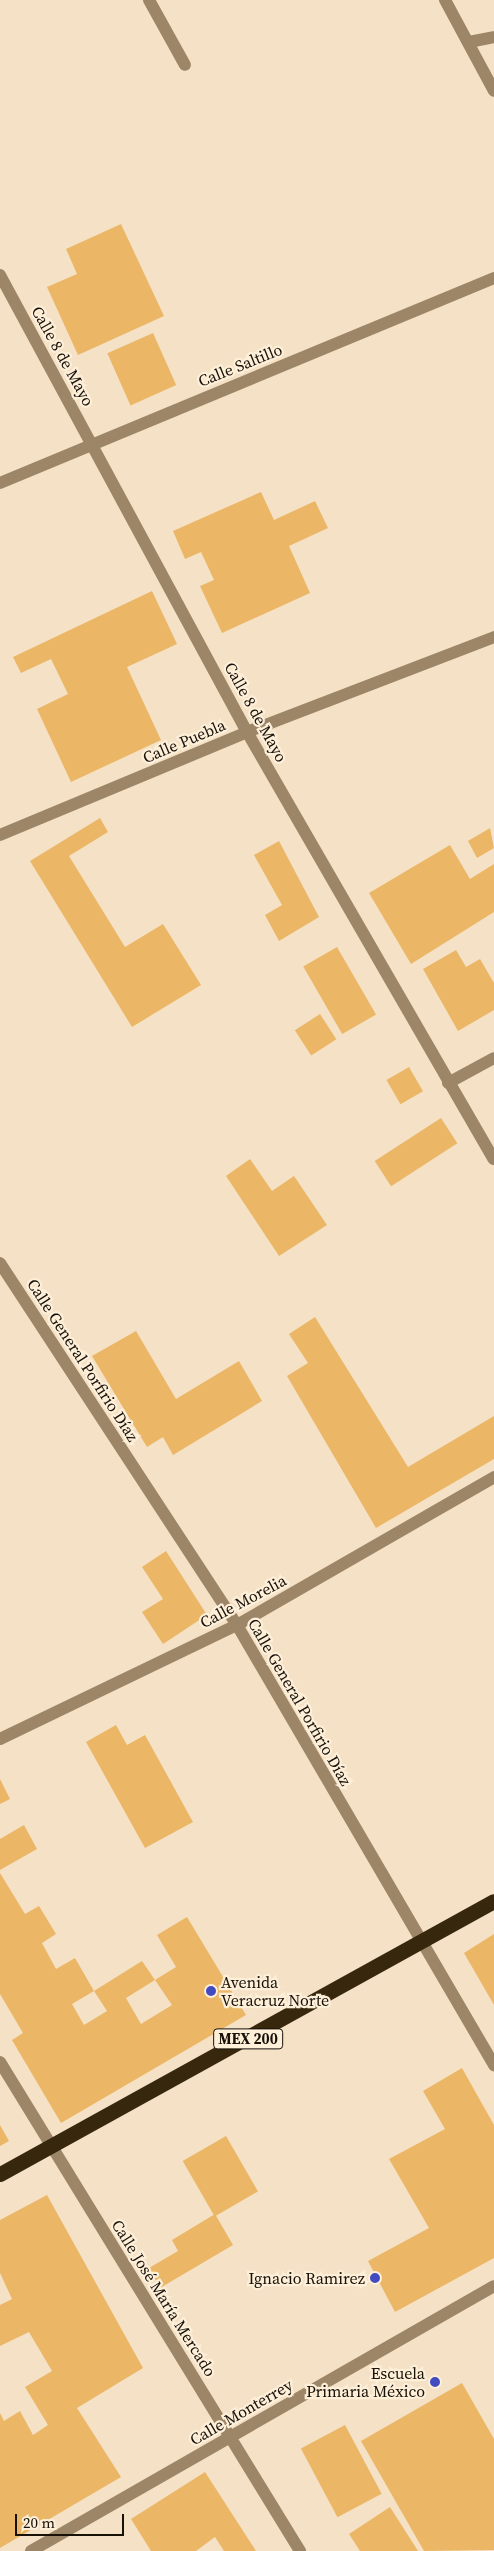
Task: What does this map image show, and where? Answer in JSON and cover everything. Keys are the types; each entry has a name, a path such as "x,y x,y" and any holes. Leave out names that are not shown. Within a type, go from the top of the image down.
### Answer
{"highway":[{"name":"MEX 200","path":"0,2174 423,1943 494,1900"}],"street":[{"path":"149,0 185,66"},
{"path":"445,0 494,91"},
{"path":"468,42 494,37"},
{"name":"Calle 8 de Mayo","path":"0,274 247,732 448,1084 494,1159"},
{"name":"Calle Saltillo","path":"0,483 92,443 494,278"},
{"name":"Calle Puebla","path":"0,835 247,732 494,637"},
{"path":"448,1084 494,1058"},
{"name":"Calle General Porfirio Díaz","path":"0,1263 237,1625 494,2065"},
{"name":"Calle Morelia","path":"0,1739 237,1625 494,1477"},
{"name":"Calle José María Mercado","path":"0,2062 300,2551"},
{"name":"Calle Monterrey","path":"31,2551 494,2286"}],"building":[{"path":"121,224 164,316 78,355 47,287 77,274 66,249"},
{"path":"153,333 176,385 131,405 107,353"},
{"path":"261,492 274,520 315,501 328,528 289,546 310,593 222,633 200,586 214,580 201,552 185,559 173,531"},
{"path":"152,591 177,644 127,667 161,740 71,782 37,709 68,694 51,659 21,673 13,657"},
{"path":"100,818 108,832 69,856 125,947 163,924 201,985 132,1027 30,861"},
{"path":"490,828 494,848 477,858 468,841"},
{"path":"279,841 319,917 279,941 265,915 282,905 254,855"},
{"path":"450,845 470,879 494,864 494,912 411,964 369,893"},
{"path":"337,947 376,1015 342,1034 303,966"},
{"path":"456,950 466,967 480,959 494,983 494,1010 458,1031 423,969"},
{"path":"320,1014 336,1039 311,1055 295,1030"},
{"path":"409,1067 423,1091 400,1104 386,1080"},
{"path":"441,1118 457,1143 391,1186 375,1161"},
{"path":"250,1159 272,1191 294,1176 327,1225 279,1256 226,1176"},
{"path":"315,1317 408,1467 494,1416 494,1459 376,1528 287,1376 308,1363 289,1334"},
{"path":"136,1331 176,1399 239,1361 262,1401 173,1455 163,1437 147,1447 92,1356"},
{"path":"166,1551 207,1615 163,1644 142,1612 163,1599 142,1567"},
{"path":"116,1725 127,1745 145,1735 193,1822 145,1848 86,1742"},
{"path":"0,1779 10,1799 0,1804"},
{"path":"24,1825 37,1849 0,1870 0,1839"},
{"path":"0,1873 25,1914 39,1906 56,1934 42,1943 56,1969 75,1958 94,1991 142,1961 155,1980 176,1967 157,1935 187,1917 246,2015 61,2123 12,2040 23,2033 0,1994","holes":["155,1980 172,2005 141,2024 126,1998","94,1991 107,2011 84,2025 72,2004"]},
{"path":"494,1934 494,2005 464,1953"},
{"path":"462,2068 494,2125 494,2258 395,2312 368,2261 429,2228 389,2159 445,2129 423,2091"},
{"path":"0,2125 9,2141 0,2146"},
{"path":"226,2136 258,2191 215,2216 183,2161"},
{"path":"47,2195 143,2368 77,2408 121,2477 0,2548 0,2413 4,2421 20,2411 33,2435 48,2425 25,2387 52,2371 29,2332 0,2346 0,2305 12,2299 0,2273 0,2220"},
{"path":"215,2214 233,2245 160,2288 149,2268 178,2251 172,2240"},
{"path":"462,2383 494,2439 494,2550 424,2551 361,2441"},
{"path":"345,2425 382,2494 337,2517 301,2448"},
{"path":"205,2472 256,2551 224,2551 215,2537 196,2551 151,2551 131,2519"},
{"path":"390,2507 418,2551 360,2551 349,2534"}],"place":[{"name":"Avenida Veracruz Norte","path":"211,1991"},
{"name":"Ignacio Ramirez","path":"375,2278"},
{"name":"Escuela Primaria México","path":"435,2382"}]}
